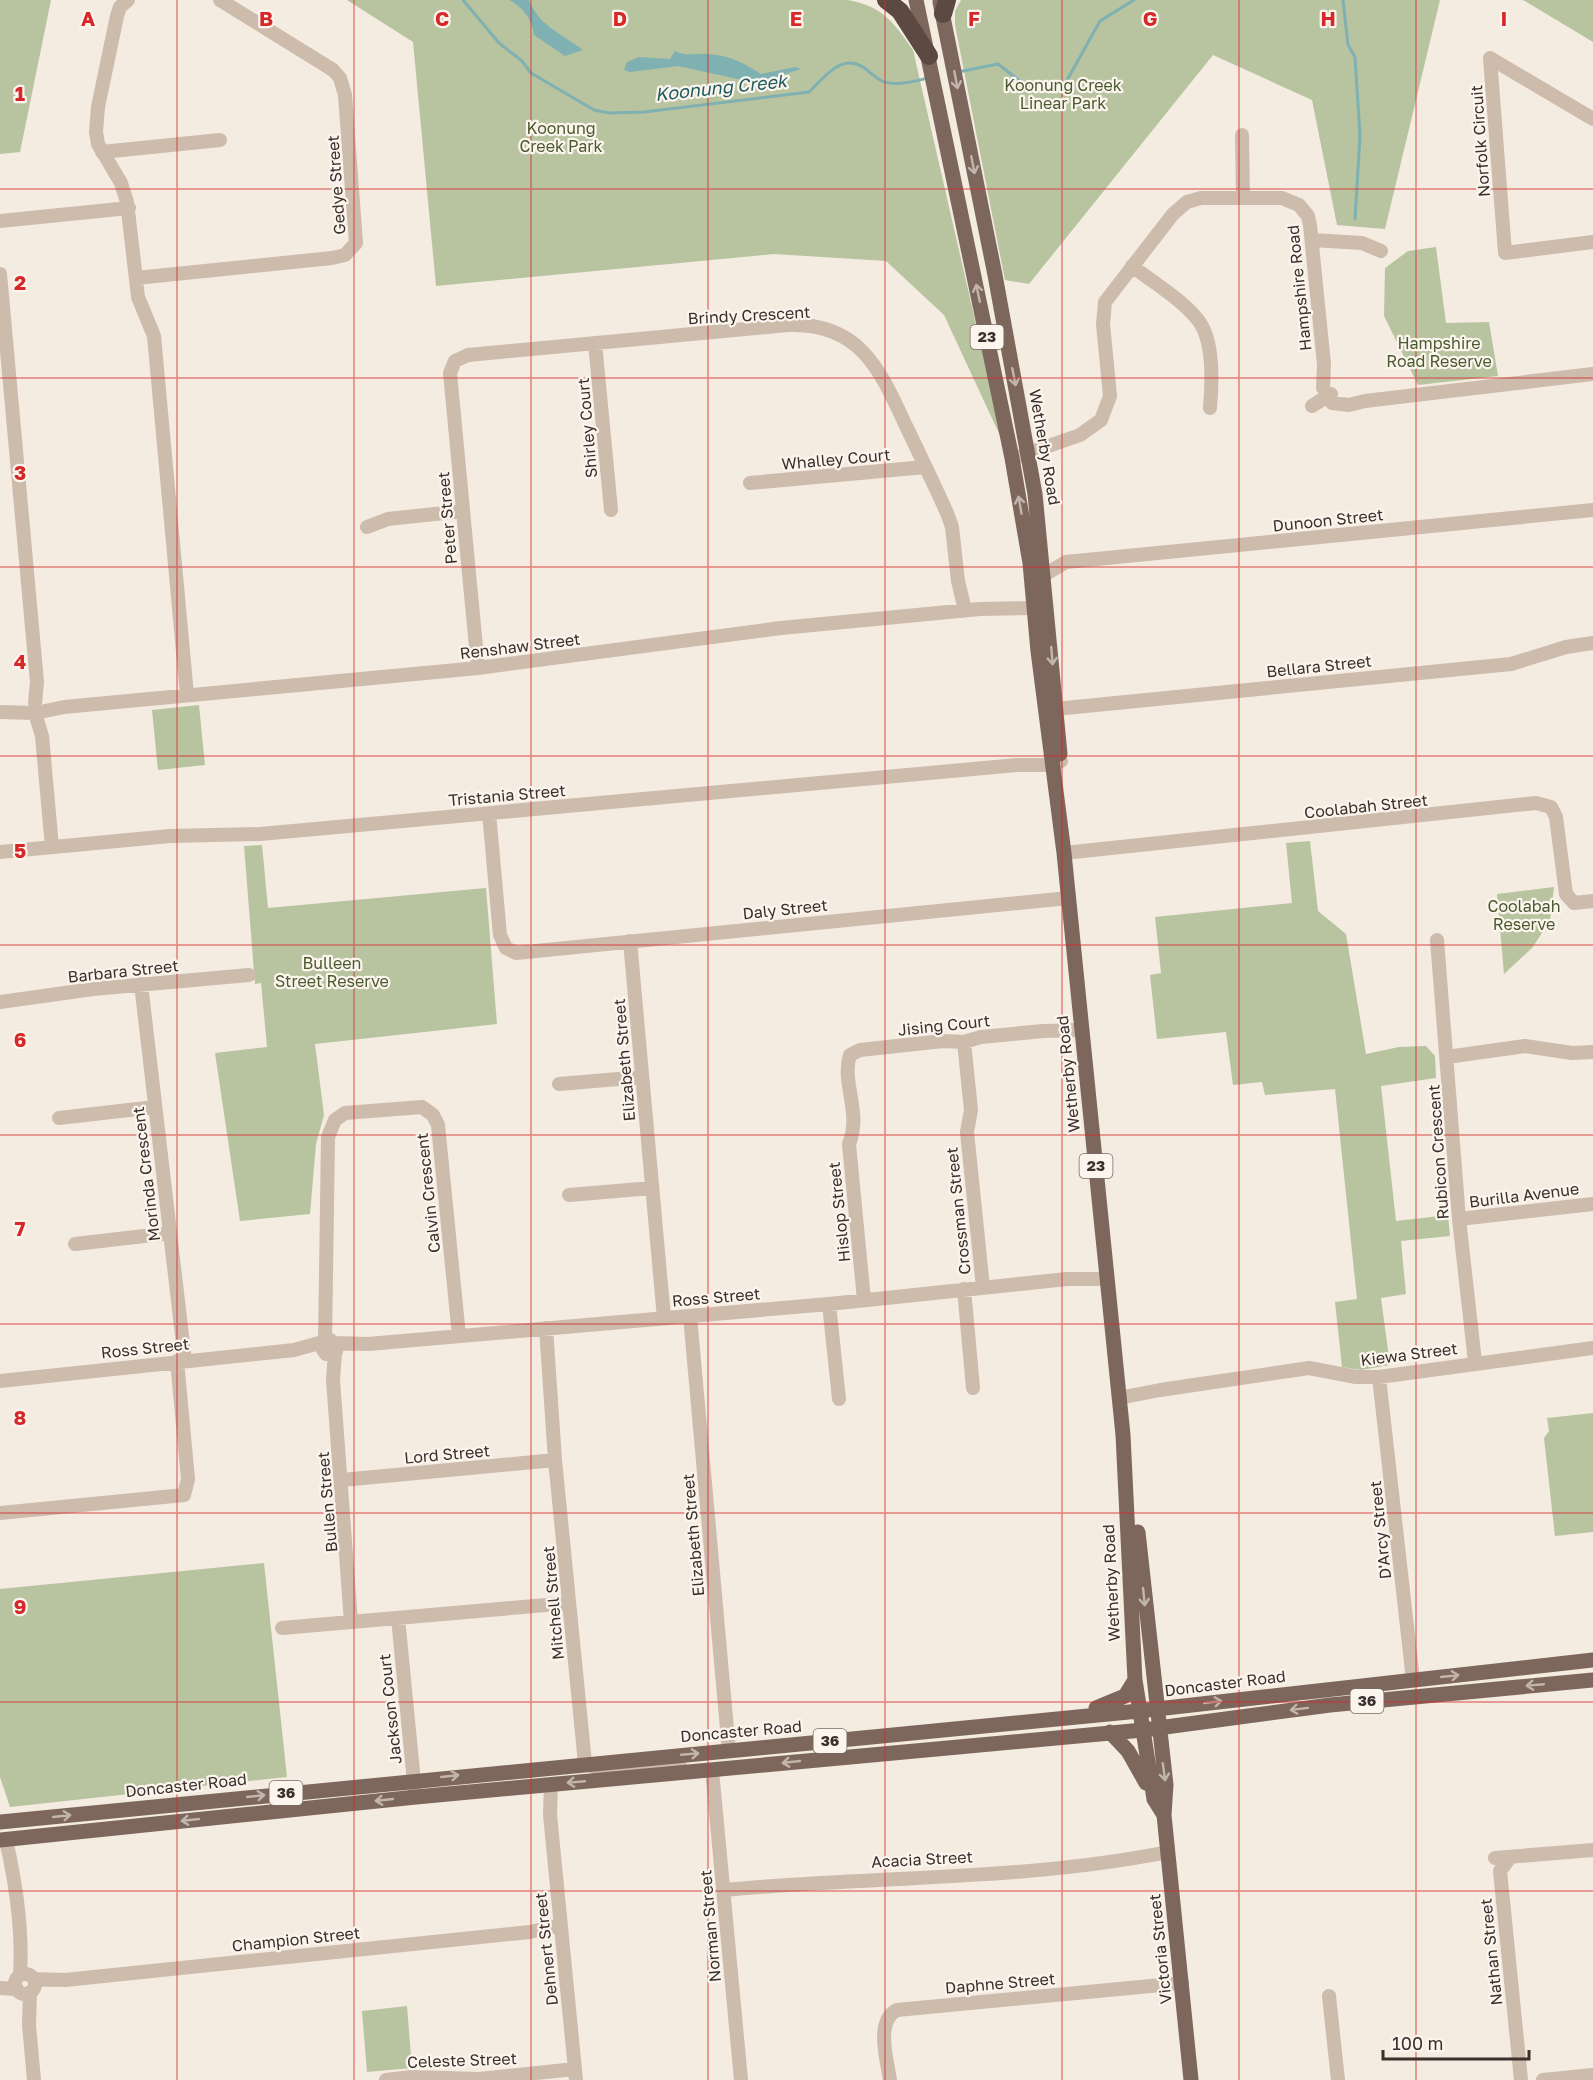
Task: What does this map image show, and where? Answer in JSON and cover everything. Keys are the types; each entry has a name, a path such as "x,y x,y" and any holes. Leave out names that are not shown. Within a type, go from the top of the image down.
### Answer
{"highway":[{"path":"886,0 900,11 929,56"}],"main road":[{"name":"23","path":"916,0 929,56"},
{"name":"Wetherby Road","path":"943,5 950,52 1029,453 1044,575 1037,603"},
{"name":"Wetherby Road","path":"929,56 1012,458 1037,603 1051,710 1054,762 1123,1434 1135,1680 1139,1711 1150,1729"},
{"name":"Wetherby Road","path":"1123,1434 1135,1505 1155,1709 1150,1729"},
{"name":"Doncaster Road","path":"2,1828 416,1797 1150,1729 1413,1680 1593,1660"},
{"path":"1068,1717 1115,1703 1125,1696 1135,1680"},
{"name":"Doncaster Road","path":"2,1828 414,1780 1068,1717 1325,1697 1593,1680"},
{"path":"974,1726 977,1736 1027,1732 1036,1733 1045,1738"},
{"name":"Victoria Street","path":"1150,1729 1154,1799 1164,1815"},
{"name":"Victoria Street","path":"1150,1729 1166,1785 1164,1815 1191,2080"},
{"path":"1110,1732 1128,1751 1154,1799"},
{"path":"816,1742 852,1746 902,1740 909,1744 910,1751"}],"street":[{"path":"128,0 122,5 117,16 98,107 96,132 102,153 121,183 129,208 139,303 154,343 187,696"},
{"name":"Gedye Street","path":"136,278 332,258 345,255 356,243 358,232 345,95 340,78 333,70 220,0"},
{"name":"Norfolk Circuit","path":"1593,119 1490,58 1505,253 1593,242"},
{"path":"1242,135 1243,198"},
{"path":"102,153 220,140"},
{"name":"Hampshire Road","path":"1012,458 1089,431 1106,412 1110,396 1104,308 1109,295 1183,205 1206,198 1282,198 1295,202 1308,216 1328,396"},
{"path":"0,221 129,208"},
{"path":"1312,240 1362,243 1381,251"},
{"path":"1132,266 1192,313 1203,326 1208,350 1209,408"},
{"path":"0,274 52,847"},
{"name":"Brindy Crescent","path":"453,364 459,358 468,355 796,325 832,331 861,349 882,374 926,467 950,521 961,611"},
{"name":"Shirley Court","path":"595,343 611,510"},
{"name":"Peter Street","path":"453,364 451,379 478,668"},
{"path":"1312,406 1328,396 1339,400 1365,401 1593,374"},
{"name":"Whalley Court","path":"750,483 926,467"},
{"name":"Dunoon Street","path":"1044,575 1066,562 1593,510"},
{"path":"367,527 388,519 463,511"},
{"path":"1042,551 1066,562"},
{"name":"Renshaw Street","path":"4,712 478,668 763,630 1037,603"},
{"name":"Bellara Street","path":"1051,710 1511,664 1566,647 1593,642"},
{"name":"Tristania Street","path":"0,852 170,836 249,835 1054,762"},
{"name":"Coolabah Street","path":"1064,853 1536,803 1551,807 1556,817 1566,894 1574,903 1593,901"},
{"name":"Daly Street","path":"489,813 500,935 506,948 522,952 1069,898"},
{"name":"Rubicon Crescent","path":"1437,940 1459,1219 1475,1362"},
{"name":"Elizabeth Street","path":"630,941 664,1318"},
{"name":"Barbara Street","path":"0,1002 141,984 249,975"},
{"name":"Morinda Crescent","path":"0,1513 184,1495 188,1479 181,1361 170,1233 141,984"},
{"name":"Jising Court","path":"850,1055 872,1049 943,1041 964,1042 981,1037 1082,1026"},
{"name":"Crossman Street","path":"964,1042 971,1110 967,1132 983,1287"},
{"path":"1447,1057 1525,1046 1572,1053 1593,1052"},
{"name":"Hislop Street","path":"850,1055 849,1067 855,1122 849,1144 864,1300"},
{"path":"559,1084 642,1077"},
{"path":"59,1118 155,1107"},
{"name":"Calvin Crescent","path":"335,1120 345,1113 422,1107 433,1115 438,1125 459,1336"},
{"name":"Bullen Street","path":"335,1120 328,1137 327,1311 342,1480 351,1622"},
{"path":"569,1196 652,1188"},
{"name":"Burilla Avenue","path":"1459,1219 1593,1204"},
{"path":"75,1244 170,1233"},
{"name":"Ross Street","path":"0,1381 294,1350 829,1304 1107,1274"},
{"path":"964,1289 973,1388"},
{"path":"829,1304 839,1399"},
{"name":"Elizabeth Street","path":"690,1316 729,1751"},
{"name":"Mitchell Street","path":"546,1328 555,1460 585,1763"},
{"name":"Kiewa Street","path":"1119,1394 1309,1368 1356,1377 1379,1377 1475,1362 1593,1348"},
{"name":"D'Arcy Street","path":"1379,1377 1413,1680"},
{"name":"Lord Street","path":"342,1480 555,1460"},
{"path":"282,1628 569,1603"},
{"name":"Jackson Court","path":"398,1618 416,1797"},
{"path":"585,1763 606,1771 663,1766 693,1771"},
{"path":"549,1785 569,1765"},
{"name":"Norman Street","path":"712,1770 741,2080"},
{"name":"Dehnert Street","path":"549,1785 544,1792 550,1815 575,2075"},
{"path":"2,1828 15,1884 34,2080"},
{"name":"Nathan Street","path":"1521,2080 1500,1871 1502,1859 1593,1850"},
{"name":"Acacia Street","path":"724,1890 815,1881 1030,1870 1168,1857"},
{"name":"Champion Street","path":"0,1986 561,1929"},
{"name":"Daphne Street","path":"890,2080 884,2026 888,2016 897,2010 1182,1983"},
{"path":"1329,1996 1338,2080"},
{"name":"Celeste Street","path":"386,2080 575,2075"},
{"path":"1543,2080 1572,2079 1593,2075"}],"green space":[{"path":"0,0 51,0 20,152 0,154"},
{"name":"Koonung Creek Park","path":"347,0 848,0 871,7 887,17 913,50 1003,442 944,315 886,261 774,254 436,286 413,42"},
{"name":"Koonung Creek Linear Park","path":"961,0 1440,0 1385,229 1337,225 1312,100 1213,55 1029,284 1005,280 955,25 955,11"},
{"path":"1523,0 1593,0 1593,42"},
{"name":"Hampshire Road Reserve","path":"1436,247 1446,323 1489,322 1498,376 1418,385 1384,316 1385,268 1408,251"},
{"path":"199,705 205,765 158,770 152,710"},
{"path":"1310,841 1318,911 1346,934 1366,1054 1399,1047 1426,1046 1435,1056 1436,1078 1381,1086 1396,1221 1448,1215 1450,1236 1401,1241 1406,1294 1381,1298 1390,1365 1361,1370 1342,1367 1335,1302 1357,1299 1335,1089 1265,1095 1262,1082 1233,1085 1226,1032 1157,1039 1150,975 1161,973 1155,917 1292,903 1286,843"},
{"name":"Bulleen Street Reserve","path":"262,845 268,908 486,888 497,1024 315,1044 324,1115 316,1144 310,1214 240,1221 215,1053 267,1047 261,983 255,984 244,846"},
{"name":"Coolabah Reserve","path":"1554,887 1550,921 1532,948 1504,974 1497,894"},
{"path":"1593,1413 1593,1532 1555,1536 1544,1438 1549,1431 1547,1418"},
{"path":"264,1563 287,1777 10,1807 0,1777 0,1589"},
{"path":"407,2006 412,2068 367,2072 362,2011"}],"water":[{"path":"509,0 529,0 533,9 545,23 583,50 565,56 534,35 526,14"},
{"path":"675,51 722,56 742,63 761,74 795,67 801,69 767,80 742,80 678,66 630,72 624,70 627,62 639,57 670,59"}],"waterway":[{"name":"Koonung Creek","path":"463,0 499,43 522,61 531,73 594,110 609,113 644,112 809,92 831,71 851,63 865,68 887,83 905,83 928,78"},
{"name":"Koonung Creek","path":"958,72 998,64 1029,88 1047,90 1066,82 1100,21 1134,0"},
{"path":"1343,0 1348,45 1355,57 1360,136 1355,219"}]}
